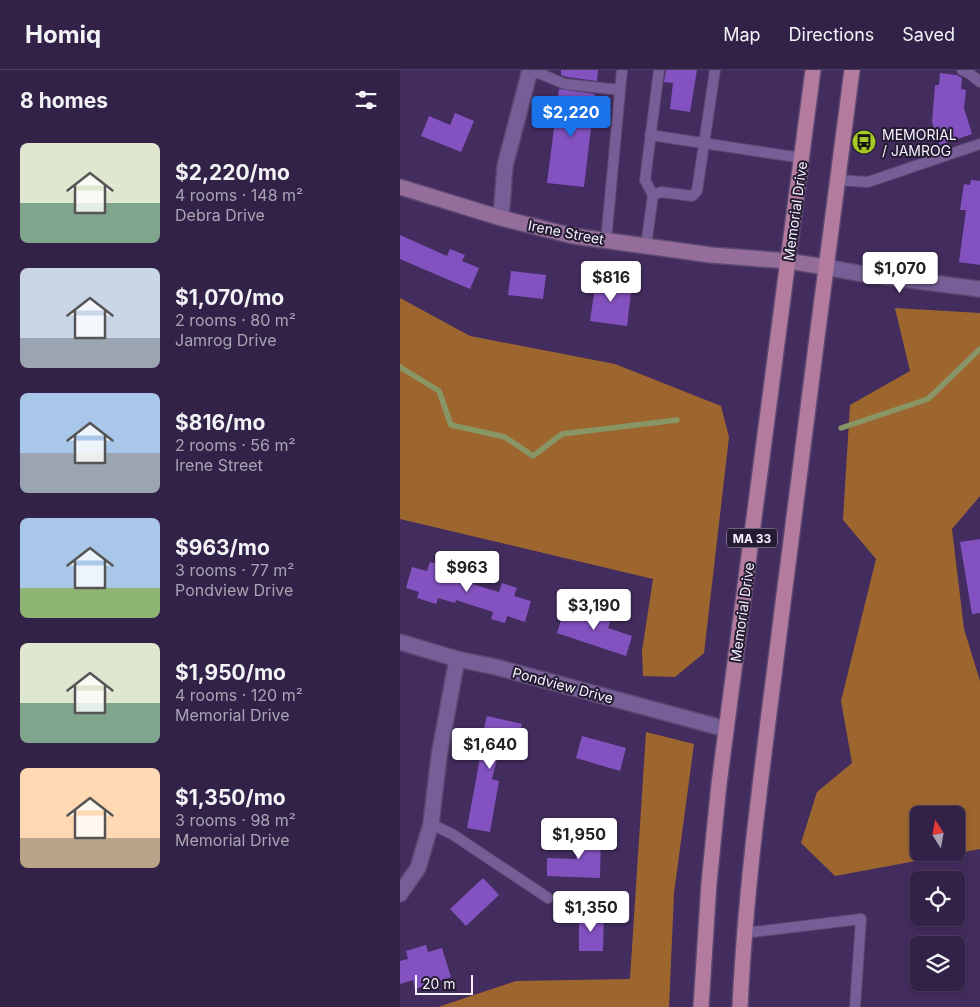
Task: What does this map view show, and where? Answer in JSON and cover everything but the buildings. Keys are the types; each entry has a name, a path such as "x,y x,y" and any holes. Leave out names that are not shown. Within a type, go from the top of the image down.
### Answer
{"main road":[{"name":"Memorial Drive","path":"701,1007 709,883 726,730 813,70"},
{"name":"MA 33","path":"740,1007 745,933 765,750 825,267 852,70"}],"street":[{"path":"501,218 505,166 530,70"},
{"name":"Irene Street","path":"400,187 501,218 573,236 825,267"},
{"path":"825,267 863,274 980,289"},
{"name":"Pondview Drive","path":"400,642 457,659 496,667 726,730"},
{"path":"400,894 418,868 430,824 439,756 457,659"}],"lane":[{"path":"530,70 565,84 620,90"},
{"path":"606,241 622,70"},
{"path":"646,246 653,195 645,180 659,70"},
{"path":"653,195 661,192 692,196 697,191 715,70"},
{"path":"962,70 980,82"},
{"path":"650,135 802,158"},
{"path":"837,180 868,182 980,144"},
{"path":"430,824 452,834 548,898"},
{"path":"745,933 861,919 855,1007"}],"shaded area":[{"path":"400,298 470,336 615,364 721,406 729,437 704,653 675,677 643,676 642,651 653,579 400,519"},
{"path":"895,308 980,313 980,496 952,529 964,629 980,681 980,849 965,852 965,806 910,806 910,861 916,861 835,876 801,843 817,792 852,763 841,701 876,559 843,520 850,405 910,371"},
{"path":"646,732 694,744 674,893 669,1007 438,1007 516,981 630,979"}],"waterway":[{"path":"841,428 928,399 980,349"},
{"path":"400,367 439,391 451,425 505,437 533,456 562,434 677,420"}],"place":[{"name":"MEMORIAL / JAMROG","path":"864,142"}]}
